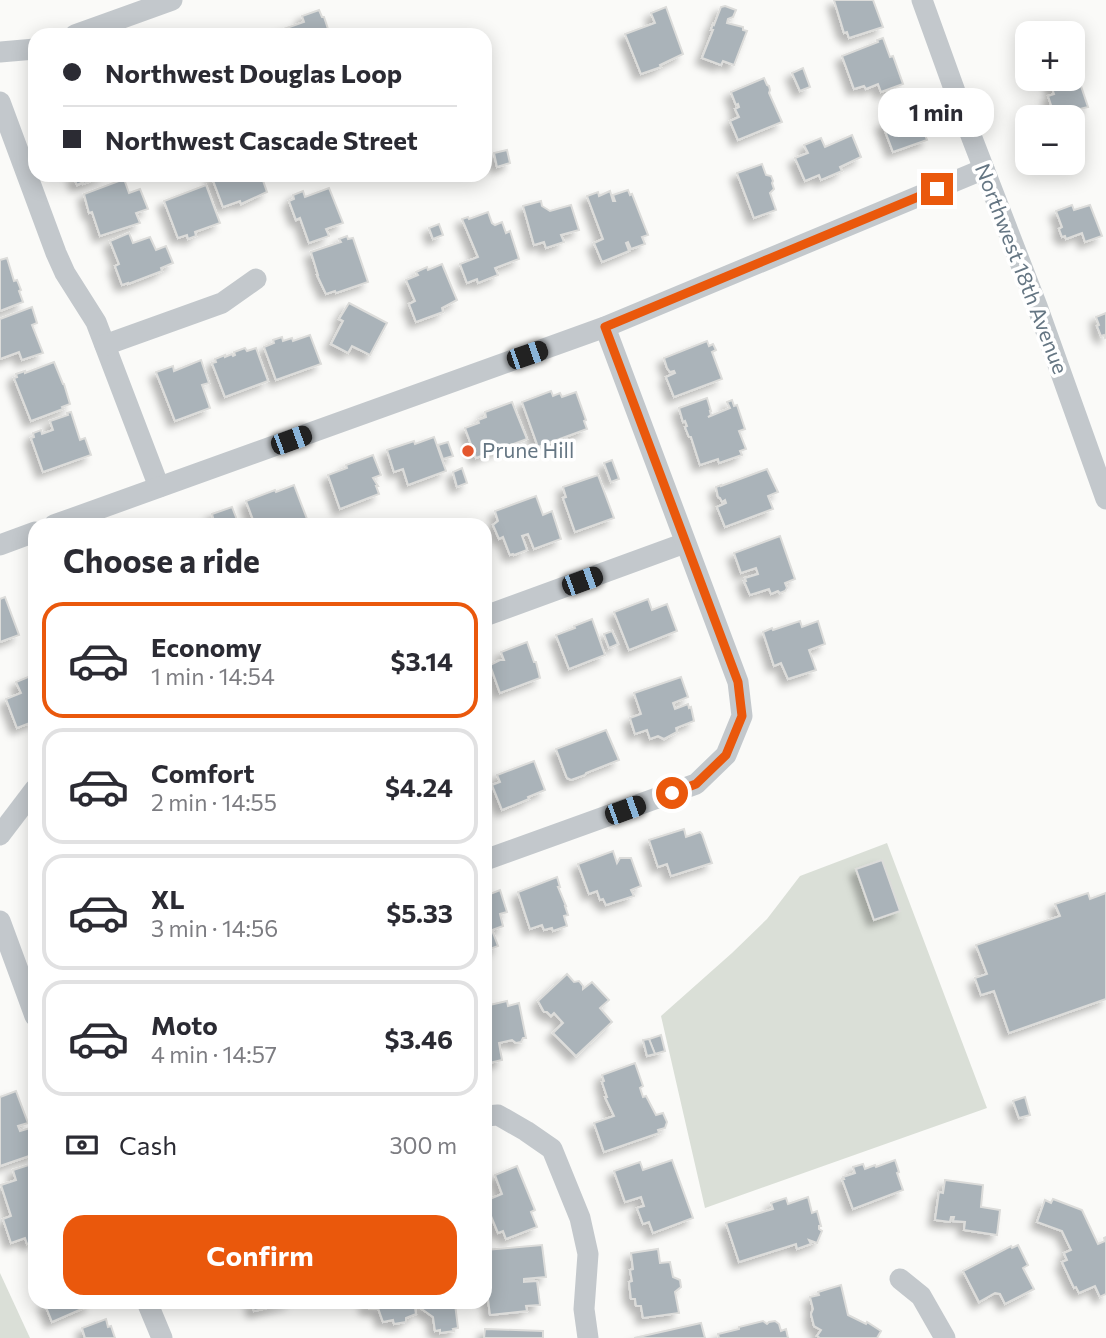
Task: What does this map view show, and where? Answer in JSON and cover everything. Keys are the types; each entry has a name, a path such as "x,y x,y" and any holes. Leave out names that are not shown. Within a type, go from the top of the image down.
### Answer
{"street":[{"path":"94,28 172,0"},
{"name":"Northwest 18th Avenue","path":"922,0 1106,499"},
{"path":"0,52 28,50"},
{"path":"0,102 28,176"},
{"path":"73,518 605,327 984,169"},
{"path":"30,182 65,273 88,309 105,345 159,487"},
{"path":"105,345 222,303 256,279"},
{"path":"492,857 696,784 726,755 742,716 738,682 605,327"},
{"path":"0,545 28,535"},
{"path":"492,613 685,543"},
{"path":"0,835 28,798"},
{"path":"0,920 28,997"},
{"path":"492,1115 498,1115 552,1149 580,1218 588,1254 584,1309 588,1338"},
{"path":"900,1279 921,1296 945,1338"},
{"path":"150,1309 162,1338"}],"shaded area":[{"path":"887,843 987,1108 705,1208 661,1016 767,919 800,876"},
{"path":"0,1273 30,1338 0,1338"}],"building":[{"path":"834,0 873,0 883,27 849,38 847,32 844,33"},
{"path":"666,7 683,54 660,65 661,67 641,74 625,34 655,23 651,13"},
{"path":"721,7 736,10 727,23 743,27 743,30 747,31 734,65 723,61 721,65 702,58 713,24"},
{"path":"319,10 328,28 287,28 304,22 302,16"},
{"path":"883,38 903,84 881,92 878,84 866,89 864,86 854,89 842,56"},
{"path":"803,68 810,87 800,91 792,73"},
{"path":"764,78 782,122 738,140 730,121 739,117 735,109 739,107 731,92"},
{"path":"1053,91 1083,91 1088,107 1051,105 1048,96 1054,94"},
{"path":"916,111 927,140 893,152 882,123"},
{"path":"852,135 861,157 840,167 842,171 821,180 819,175 805,181 795,158 808,153 804,145 821,138 825,147"},
{"path":"507,150 510,163 497,167 494,153"},
{"path":"762,164 766,175 771,176 773,181 774,189 770,193 776,210 754,218 737,173"},
{"path":"116,182 125,182 129,193 140,189 148,209 136,213 140,223 100,236 84,194"},
{"path":"214,182 263,182 267,192 241,204 240,201 223,207"},
{"path":"206,185 220,223 195,232 196,236 188,239 187,235 178,238 164,201"},
{"path":"329,188 343,223 326,229 329,236 309,243 300,218 296,220 289,201 294,199 293,195 303,191 305,197"},
{"path":"628,190 648,235 642,237 645,244 631,249 628,242 629,251 602,262 594,243 603,239 587,196 598,192 599,196 610,191 615,201 613,195"},
{"path":"541,201 542,206 550,211 571,205 579,230 561,235 564,242 546,248 544,242 534,245 523,206"},
{"path":"1072,205 1074,210 1090,205 1102,236 1085,242 1082,233 1066,239 1065,236 1062,237 1059,229 1062,227 1056,211"},
{"path":"488,212 492,223 495,225 502,222 506,233 510,231 519,259 495,268 498,275 478,283 477,279 467,283 460,264 478,257 462,219"},
{"path":"439,224 443,235 433,239 429,228"},
{"path":"129,233 133,243 150,237 156,250 166,246 173,263 161,268 162,271 122,285 115,266 119,264 110,241"},
{"path":"347,236 348,239 353,238 368,282 326,294 311,252 341,242 339,239"},
{"path":"7,258 14,281 17,280 21,290 19,291 23,302 0,311 0,260"},
{"path":"442,264 457,300 442,308 443,312 416,322 409,304 415,301 406,280 427,267 428,270"},
{"path":"349,303 387,323 370,355 352,346 348,353 331,344 343,321 339,319"},
{"path":"32,307 37,323 32,325 43,353 22,360 19,352 0,359 0,319"},
{"path":"1106,313 1105,338 1104,335 1101,336 1096,317"},
{"path":"310,335 321,364 276,380 264,347 282,337 283,341 292,338 293,341"},
{"path":"707,341 709,346 713,344 716,350 712,352 722,379 674,397 666,377 675,373 667,368 664,358"},
{"path":"245,348 247,351 256,348 268,381 225,397 212,363 216,362 215,359 225,355 233,356 234,352"},
{"path":"201,360 209,383 202,385 210,408 175,421 156,372 173,366 174,371"},
{"path":"54,362 70,404 31,421 14,378 17,377 16,374"},
{"path":"551,391 553,396 560,393 562,397 576,392 587,429 538,447 522,402"},
{"path":"707,398 711,411 708,417 730,408 727,402 732,400 734,406 737,405 745,429 739,431 746,449 740,451 742,455 719,463 718,459 700,465 679,408"},
{"path":"512,402 527,439 476,458 465,428 479,423 478,420 486,417 485,412"},
{"path":"71,412 80,440 85,438 91,455 43,472 31,438 34,437 33,433 41,430 42,434 53,430 50,421"},
{"path":"434,437 446,471 408,485 403,469 394,472 387,450"},
{"path":"448,442 453,456 443,459 438,445"},
{"path":"373,455 381,475 373,478 379,494 340,509 328,475"},
{"path":"612,460 619,479 611,482 604,463"},
{"path":"462,468 467,483 457,487 453,472"},
{"path":"767,469 778,492 768,496 773,509 725,527 717,507 726,503 718,497 716,487"},
{"path":"598,475 614,518 575,532 563,498 566,497 563,487"},
{"path":"294,485 307,518 252,518 246,501 275,490 276,492"},
{"path":"536,496 543,515 552,511 561,539 534,549 528,534 522,536 527,550 510,555 503,537 499,539 493,525 498,521 495,511"},
{"path":"232,507 236,518 213,518 212,514"},
{"path":"780,536 795,579 785,583 787,588 780,593 778,591 771,594 769,589 750,595 744,581 745,578 758,574 756,568 741,573 734,553"},
{"path":"5,597 19,635 0,642 0,599"},
{"path":"648,599 652,610 667,604 677,631 629,650 614,612"},
{"path":"592,619 605,655 569,669 556,635"},
{"path":"800,621 802,627 818,621 825,644 809,650 816,670 788,679 781,663 774,666 763,632"},
{"path":"612,631 618,644 609,648 604,634"},
{"path":"527,642 540,678 500,693 492,664 504,660 501,652"},
{"path":"28,677 28,724 17,728 6,699 21,693 16,682"},
{"path":"681,677 688,697 673,703 675,709 688,704 694,721 676,728 677,732 664,739 658,736 650,739 647,730 635,734 630,718 641,714 634,693"},
{"path":"606,730 619,760 571,780 567,778 556,749"},
{"path":"534,761 545,790 502,810 492,785 500,782 497,775"},
{"path":"684,829 686,837 700,832 702,834 712,863 671,876 667,864 658,867 649,840"},
{"path":"613,851 617,863 620,858 631,858 641,886 631,890 634,896 606,905 603,899 600,900 597,891 589,894 578,864"},
{"path":"882,860 900,911 874,920 856,869"},
{"path":"557,877 568,915 564,916 567,926 553,931 552,928 544,930 542,925 530,929 518,892"},
{"path":"500,890 507,912 500,914 503,926 492,930 492,893"},
{"path":"1088,893 1090,899 1106,893 1106,999 1009,1033 994,991 981,995 975,978 987,974 976,945 1060,916 1055,904"},
{"path":"492,930 498,946 492,948"},
{"path":"567,974 574,982 579,981 583,989 592,982 609,1000 600,1008 612,1022 576,1056 553,1033 563,1023 554,1013 551,1016 544,1012 538,1001"},
{"path":"507,1001 508,1006 519,1003 526,1038 516,1043 512,1040 499,1043 502,1060 492,1062 492,1004"},
{"path":"661,1035 665,1051 655,1054 649,1039"},
{"path":"649,1039 655,1054 647,1056 643,1040"},
{"path":"635,1063 643,1086 640,1088 643,1097 646,1096 656,1115 663,1113 667,1122 665,1128 658,1130 659,1133 604,1152 594,1123 614,1116 605,1097 602,1075"},
{"path":"16,1091 28,1123 18,1126 20,1131 28,1129 28,1156 0,1166 0,1097"},
{"path":"1025,1097 1030,1115 1019,1118 1013,1101"},
{"path":"672,1160 693,1218 653,1233 649,1222 643,1224 637,1208 644,1206 641,1197 625,1202 614,1171 640,1162 643,1170"},
{"path":"895,1160 903,1190 853,1209 843,1177 855,1173 853,1167 863,1164 865,1169"},
{"path":"28,1165 27,1244 25,1238 11,1243 3,1219 11,1216 1,1185 16,1180 13,1170"},
{"path":"517,1166 535,1210 531,1212 537,1227 506,1239 503,1231 498,1233 492,1218 492,1198 502,1194 495,1175"},
{"path":"945,1180 983,1185 981,1207 1000,1210 997,1235 964,1230 965,1222 953,1221 954,1217 951,1217 950,1222 935,1220 939,1192 943,1193"},
{"path":"808,1197 812,1213 817,1211 821,1226 819,1229 822,1231 817,1243 809,1240 811,1244 797,1249 796,1244 739,1262 726,1223 773,1209 771,1203 786,1198 788,1204"},
{"path":"1053,1199 1082,1210 1098,1244 1105,1241 1106,1237 1106,1294 1100,1297 1095,1286 1079,1293 1076,1287 1074,1288 1062,1262 1067,1260 1064,1253 1071,1250 1062,1231 1037,1222 1045,1200 1051,1203"},
{"path":"542,1245 546,1277 524,1279 524,1282 537,1281 540,1305 526,1306 527,1311 490,1315 492,1249"},
{"path":"1018,1245 1028,1265 1023,1268 1034,1289 1005,1304 1000,1294 995,1293 979,1302 963,1271"},
{"path":"658,1249 660,1263 670,1262 673,1277 680,1280 681,1287 675,1292 679,1313 643,1318 641,1306 636,1306 635,1299 631,1299 631,1253"},
{"path":"841,1285 848,1315 881,1331 877,1338 817,1336 821,1330 814,1326 810,1297"},
{"path":"47,1309 82,1309 52,1322"},
{"path":"378,1309 415,1309 416,1314 406,1318 406,1322 383,1322"},
{"path":"422,1309 456,1309 458,1328 440,1333 440,1330 435,1331 433,1317"},
{"path":"106,1319 115,1338 85,1338 82,1328"},
{"path":"763,1321 767,1324 775,1321 781,1331 786,1329 788,1338 719,1338 718,1334"},
{"path":"701,1323 705,1338 634,1338"},
{"path":"485,1329 543,1331 543,1338 484,1338"}],"place":[{"name":"Prune Hill","path":"468,451"}],"route":[{"path":"672,793 696,784 726,755 742,716 738,682 605,327 937,189"}]}
